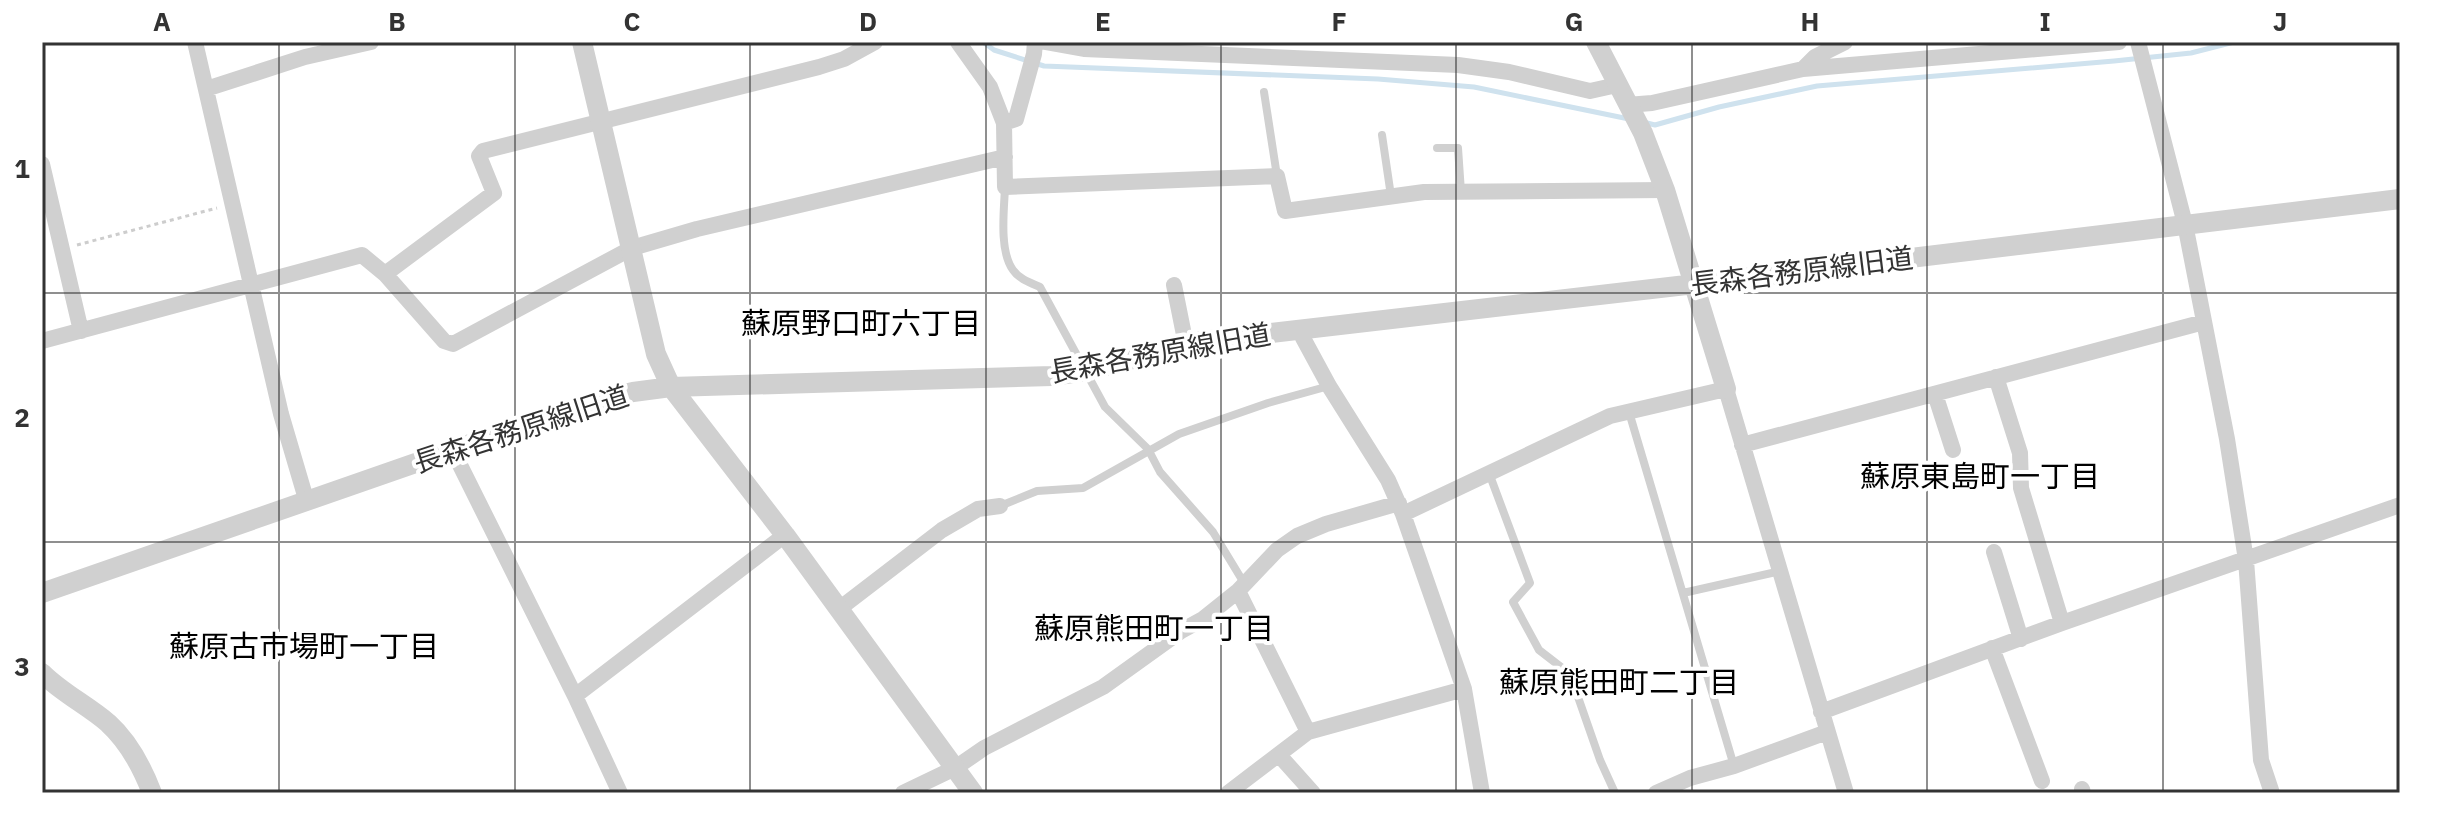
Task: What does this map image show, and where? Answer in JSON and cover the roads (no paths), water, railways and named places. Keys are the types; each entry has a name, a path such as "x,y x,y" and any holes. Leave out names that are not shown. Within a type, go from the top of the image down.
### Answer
{"street":[{"path":"195,42 281,414 306,499"},
{"path":"206,89 303,50 371,42"},
{"path":"582,42 656,354 671,387 785,535 973,793"},
{"path":"385,274 494,193 479,156 483,151 819,67 844,59 875,42"},
{"path":"958,42 990,87 1004,123 1005,187 1277,176 1285,211 1424,192 1665,190"},
{"path":"1596,42 1643,133 1665,190 1782,570 1846,793"},
{"path":"1803,69 1815,57 1845,42"},
{"path":"1628,106 1803,69 2119,42"},
{"path":"2138,44 2185,224 2204,322 2246,560 2261,760 2272,793"},
{"path":"1004,123 1016,119 1038,46 1458,65 1509,72 1590,91 1617,85"},
{"path":"42,341 362,255 385,274 444,341 453,344 632,248 697,229 1005,157"},
{"path":"42,165 81,331"},
{"name":"長森各務原線旧道","path":"42,593 452,449 591,402 633,392 671,387 1052,376 1086,371 1186,345 1303,328 2400,199"},
{"path":"1174,285 1186,345"},
{"path":"1742,445 2204,322"},
{"path":"1303,328 1303,338 1329,386 1388,480 1401,508 1464,689 1482,793"},
{"path":"1996,377 2020,453 2021,488 2062,623"},
{"path":"903,793 1103,687 1181,631 1203,619 1241,587 1277,550 1297,536 1326,524 1401,508 1489,473 1610,416 1726,389"},
{"path":"1935,394 1953,450"},
{"path":"452,449 620,793"},
{"path":"1821,712 1992,648 2400,505"},
{"path":"839,609 942,530 978,509 1000,506"},
{"path":"575,696 785,535"},
{"path":"1994,552 2021,639"},
{"path":"1241,587 1308,732"},
{"path":"1992,648 2042,781"},
{"path":"42,673 108,723 126,743 152,793"},
{"path":"1228,793 1308,732 1464,689"},
{"path":"1656,793 1690,778 1734,766 1827,732"},
{"path":"1279,755 1313,793"}],"lane":[{"path":"1264,92 1277,176"},
{"path":"1382,135 1391,197"},
{"path":"1437,148 1458,148 1461,192"},
{"path":"1005,187 1003,234 1011,269 1022,279 1040,287 1105,407 1148,449 1160,472 1213,532 1241,587"},
{"path":"1000,506 1037,491 1083,488 1179,434 1268,403 1329,386"},
{"path":"1629,411 1734,766"},
{"path":"1489,473 1530,583 1513,602 1539,650 1570,674 1615,793"},
{"path":"1683,593 1782,570"}],"waterway":[{"path":"983,42 994,50 1044,66 1378,79 1474,87 1629,119"},
{"path":"1643,122 1655,125 1719,107 1817,86 2191,53 2234,42"}],"district":[{"name":"蘇原野口町六丁目","path":"861,324"},
{"name":"蘇原東島町一丁目","path":"1980,477"},
{"name":"蘇原熊田町一丁目","path":"1154,629"},
{"name":"蘇原古市場町一丁目","path":"304,647"},
{"name":"蘇原熊田町二丁目","path":"1619,683"}]}
